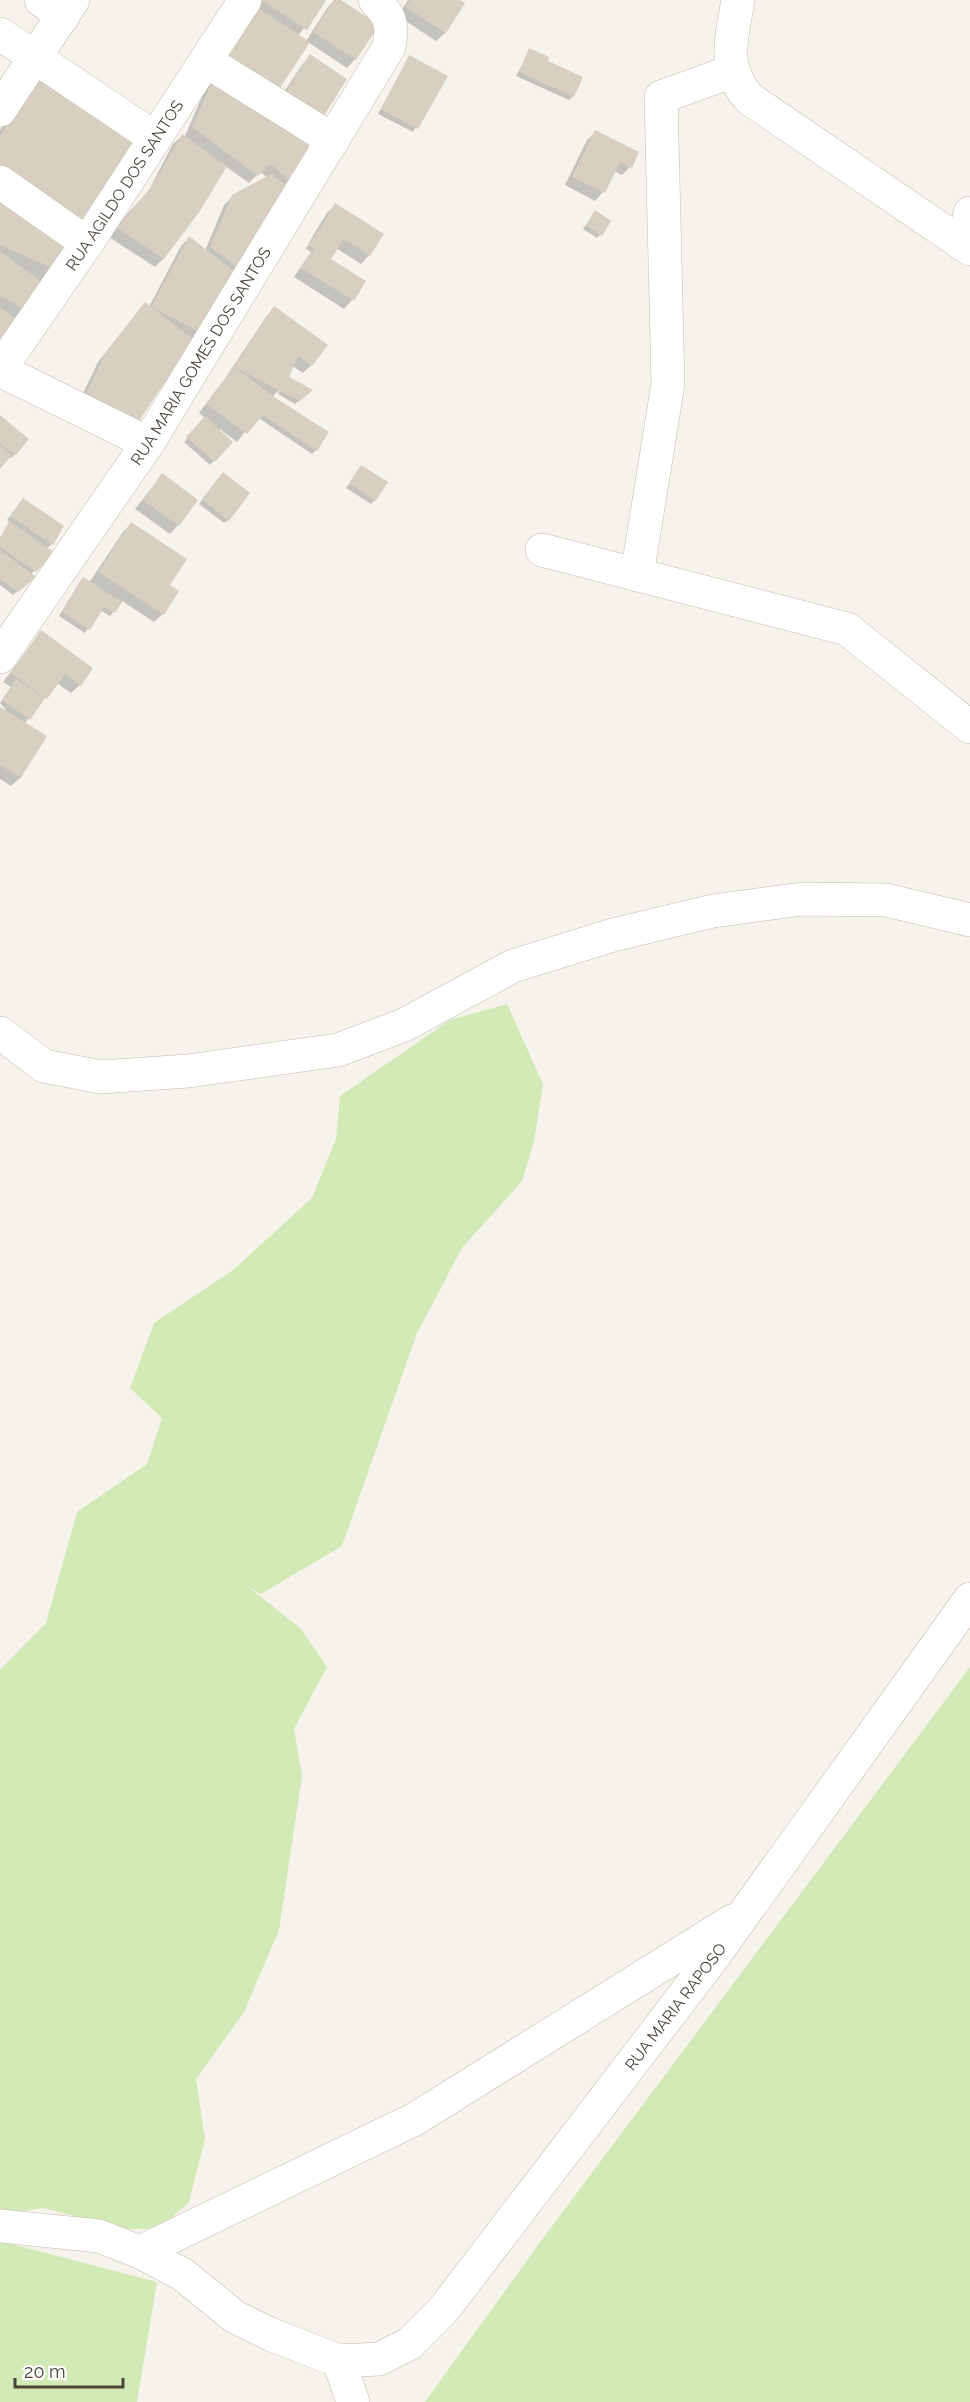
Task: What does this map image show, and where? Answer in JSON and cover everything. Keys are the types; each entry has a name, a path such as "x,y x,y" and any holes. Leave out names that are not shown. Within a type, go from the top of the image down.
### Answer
{"street":[{"name":"RUA AGILDO DOS SANTOS","path":"0,370 87,243 245,0"},
{"name":"RUA MARIA GOMES DOS SANTOS","path":"0,657 148,443 389,47 392,30 389,15 375,0"},
{"path":"738,0 730,58 739,87 750,99 967,247 970,213"},
{"path":"0,110 36,58 59,6"},
{"path":"0,34 154,138"},
{"path":"206,61 333,140"},
{"path":"637,574 668,384 661,97 733,71"},
{"path":"0,182 87,243"},
{"path":"0,370 148,443"},
{"path":"542,550 847,629 970,727"},
{"path":"0,1033 44,1066 101,1077 188,1071 338,1050 404,1025 513,966 613,935 713,911 802,899 886,900 970,920"},
{"name":"RUA MARIA RAPOSO","path":"339,2361 379,2359 409,2344 444,2309 714,1956 970,1599"},
{"path":"141,2252 416,2119 745,1913"},
{"path":"0,2226 99,2236 141,2252 182,2274 235,2317 272,2335 339,2361 353,2402"}],"green space":[{"path":"507,1004 543,1084 534,1142 522,1181 462,1248 417,1333 342,1546 261,1594 247,1586 301,1629 327,1667 294,1729 302,1776 279,1930 244,2012 196,2079 205,2139 189,2202 159,2229 125,2229 43,2208 0,2215 0,1670 46,1623 77,1512 147,1464 162,1418 130,1388 154,1323 233,1270 312,1198 336,1139 340,1096 450,1020"},
{"path":"970,1667 970,2402 425,2402 538,2245"},
{"path":"0,2241 157,2282 137,2402 0,2402"}],"building":[{"path":"261,0 326,0 307,30"},
{"path":"334,0 341,0 379,25 356,60 313,32"},
{"path":"410,0 460,0 465,3 446,33 405,7"},
{"path":"258,8 310,42 276,94 224,61"},
{"path":"529,48 549,57 548,61 583,77 574,97 519,72"},
{"path":"310,54 347,79 320,122 282,98"},
{"path":"409,55 448,76 418,129 381,109"},
{"path":"37,75 137,146 82,223 0,166 0,136"},
{"path":"213,80 312,148 292,182 270,164 258,176 192,127"},
{"path":"595,130 639,152 632,168 620,162 605,193 572,177"},
{"path":"182,134 227,166 200,211 164,259 117,228 152,186"},
{"path":"271,174 292,190 244,272 210,247 232,195"},
{"path":"0,200 77,242 57,270 0,245"},
{"path":"335,203 384,234 370,256 344,239 331,259 366,281 354,301 301,268 314,248 309,245"},
{"path":"595,210 611,221 602,236 586,225"},
{"path":"189,236 240,276 206,335 151,307"},
{"path":"0,251 46,285 26,311 0,295"},
{"path":"145,302 198,343 160,389 139,421 86,393 106,352"},
{"path":"274,306 328,345 312,366 298,356 289,377 313,390 300,401 234,367"},
{"path":"0,307 21,322 0,345"},
{"path":"234,367 274,397 329,432 317,451 263,415 247,434 206,404"},
{"path":"0,415 29,439 16,455 0,444"},
{"path":"205,416 233,442 215,462 186,437"},
{"path":"0,446 12,455 0,469"},
{"path":"361,465 388,482 376,501 349,483"},
{"path":"223,472 250,493 229,521 202,499"},
{"path":"162,473 198,500 179,526 143,500"},
{"path":"23,498 64,526 53,545 10,516"},
{"path":"9,521 55,553 36,572 0,547 0,539"},
{"path":"131,522 187,559 170,585 179,591 164,615 98,572"},
{"path":"0,550 36,577 18,592 0,579"},
{"path":"83,577 122,602 115,613 104,607 90,630 62,612"},
{"path":"41,630 93,668 81,686 65,674 47,699 11,673"},
{"path":"16,679 45,698 30,720 2,700"},
{"path":"0,707 47,736 21,778 0,765"}]}
